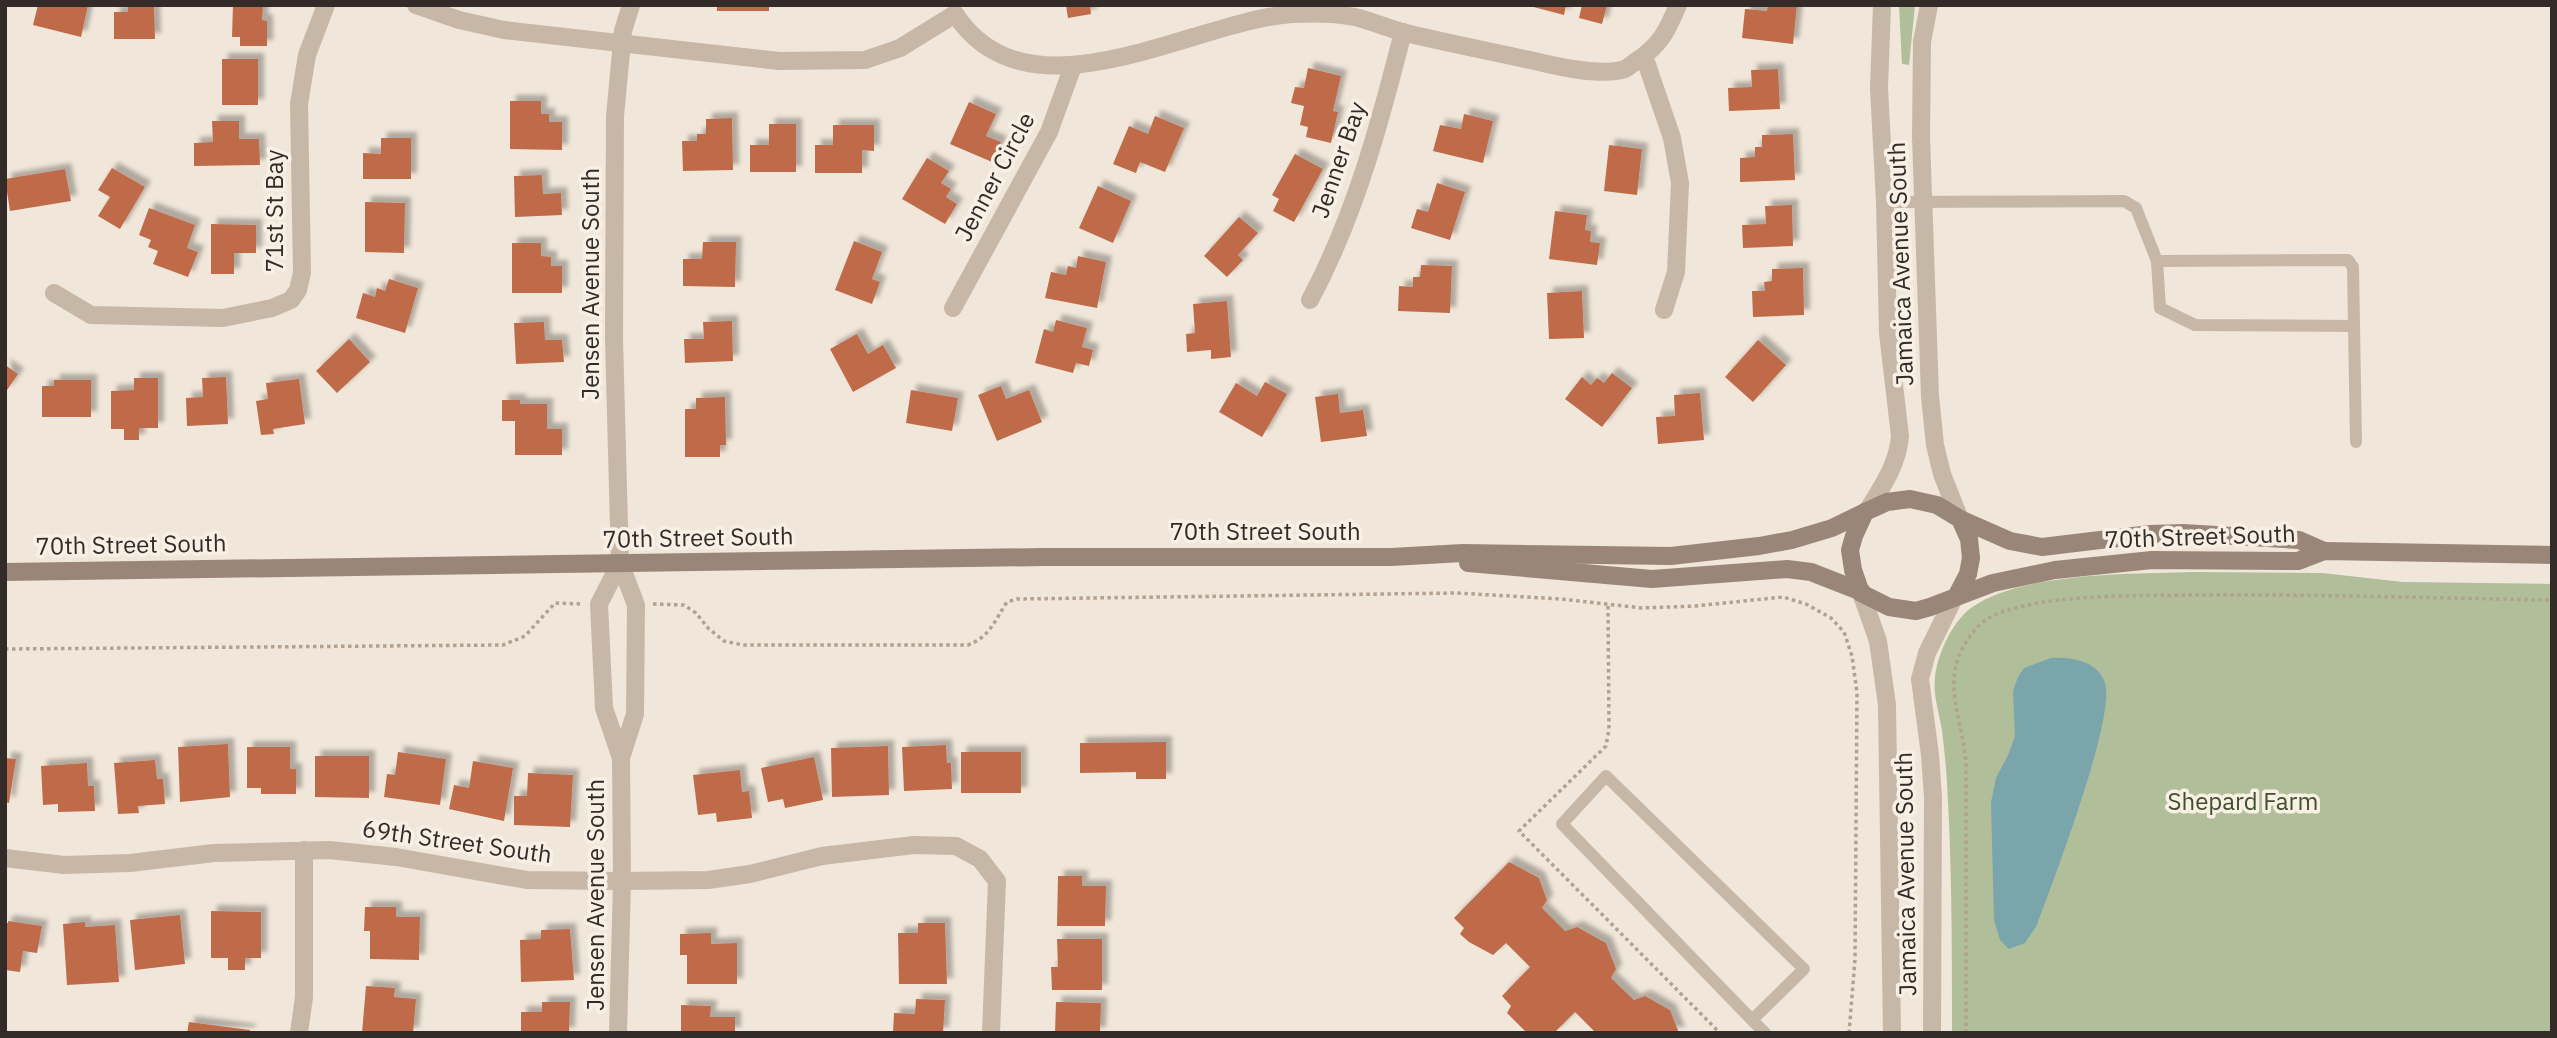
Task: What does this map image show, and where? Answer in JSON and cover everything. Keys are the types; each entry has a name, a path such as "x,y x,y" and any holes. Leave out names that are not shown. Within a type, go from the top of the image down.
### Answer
{"main road":[{"path":"1917,499 1937,505 1960,518 1969,539 1971,558 1968,574 1955,597 1930,607 1909,611 1889,607 1861,592 1853,570 1850,550 1866,511 1887,502 1917,499"},
{"name":"70th Street South","path":"5,572 1043,557 1391,557 1464,553 1671,556 1759,547 1801,538 1832,528 1866,511"},
{"name":"70th Street South","path":"1960,518 2010,541 2042,547 2141,535 2183,533 2299,540 2324,551"},
{"name":"70th Street South","path":"1955,597 2006,579 2081,567 2152,560 2298,561 2324,551 2552,555"},
{"name":"70th Street South","path":"1391,557 1652,579 1787,569 1811,572 1861,592"}],"street":[{"name":"71st St Bay","path":"54,293 92,315 223,318 272,308 292,300 302,274 299,104 307,55 326,5"},
{"path":"416,5 459,20 504,30 779,61 865,60 900,48 957,10 967,32 1007,59 1060,67 1086,66 1171,44 1250,19 1294,14 1353,17 1403,32 1560,67 1604,71 1625,68 1658,44 1668,30 1678,5"},
{"name":"Jensen Avenue South","path":"618,1033 622,881 621,758 635,714 636,604 620,563 614,326 615,116 622,42 631,5"},
{"name":"Jamaica Avenue South","path":"1866,511 1892,467 1899,450 1900,436 1889,349 1879,88 1882,5"},
{"name":"Jamaica Avenue South","path":"1929,5 1922,42 1923,202 1932,426 1945,485 1960,518"},
{"name":"Jenner Bay","path":"1310,300 1325,272 1376,139 1403,32"},
{"path":"1644,56 1672,138 1679,183 1676,272 1664,310"},
{"name":"Jenner Circle","path":"953,308 1049,132 1073,66"},
{"name":"Jensen Avenue South","path":"620,563 599,604 604,708 621,758"},
{"name":"Jamaica Avenue South","path":"1861,592 1880,651 1886,691 1892,1033"},
{"name":"Jamaica Avenue South","path":"1932,1033 1933,797 1920,679 1927,653 1955,597"},
{"name":"69th Street South","path":"5,858 78,864 130,863 214,853 329,850 396,858 527,880 708,880 750,874 822,856 914,845 956,846 980,859 997,881 991,1033"},
{"path":"299,1033 304,997 304,850"}],"lane":[{"path":"1885,202 2124,201 2136,208 2157,261 2160,308 2195,325 2354,326"},
{"path":"2157,261 2348,260 2353,267 2356,442"},
{"path":"1752,1020 1804,969 1606,776 1562,824 1752,1020 1765,1033"}],"path":[{"path":"636,604 684,605 724,641 743,645 968,645 980,640 991,630 1007,602 1017,598 1457,593 1561,598 1642,608 1695,606 1783,597 1805,604 1831,618 1844,632 1852,656 1857,693 1855,959 1849,1033"},
{"path":"1966,1033 1966,767 1953,673 1961,649 1983,622 2001,612 2025,606 2152,596 2268,594 2552,600"},
{"path":"5,649 503,645 524,635 555,603 599,604"},
{"path":"1608,605 1609,729 1606,746 1519,831 1720,1033"},
{"path":"1852,656 1880,651"}],"green space":[{"path":"1899,5 1915,5 1909,65 1902,64"},
{"name":"Shepard Farm","path":"2193,572 2322,573 2403,582 2552,584 2552,1033 1952,1033 1949,814 1935,684 1936,669 1947,640 1971,608 1992,596 2018,587 2078,577"}],"water":[{"path":"2051,658 2067,658 2090,665 2105,683 2106,702 2081,802 2037,925 2025,943 2009,949 2000,940 1994,920 1991,802 1996,778 2015,736 2013,691 2018,677 2024,668"}],"building":[{"path":"38,5 88,5 81,37 33,25"},
{"path":"128,5 154,5 155,39 114,39 114,12 128,12"},
{"path":"233,5 263,5 262,20 267,21 267,46 240,46 240,37 232,37"},
{"path":"717,5 769,5 769,11 717,11"},
{"path":"1066,5 1090,5 1091,14 1068,18"},
{"path":"1526,5 1566,5 1564,15"},
{"path":"1582,5 1607,5 1602,24 1579,18"},
{"path":"1768,5 1797,5 1793,44 1742,38 1745,9 1767,11"},
{"path":"222,59 258,59 258,105 222,105"},
{"path":"1308,68 1341,76 1333,111 1338,112 1331,143 1306,137 1308,127 1300,125 1304,106 1291,103 1295,87 1304,88"},
{"path":"1778,69 1780,109 1729,111 1728,88 1752,87 1751,70"},
{"path":"510,101 541,101 541,114 549,114 549,122 562,122 562,150 510,149"},
{"path":"969,102 996,114 986,136 1001,142 992,162 950,144"},
{"path":"1464,114 1493,121 1483,163 1433,151 1440,125 1461,129"},
{"path":"1155,116 1184,128 1165,172 1140,162 1136,173 1113,164 1129,126 1148,134"},
{"path":"732,118 733,170 683,171 682,141 697,141 697,134 706,134 706,119"},
{"path":"212,121 239,121 239,139 259,139 260,165 194,166 194,143 213,142"},
{"path":"769,124 796,124 796,172 750,172 750,145 769,145"},
{"path":"833,125 874,125 874,151 862,150 862,173 815,173 815,145 833,145"},
{"path":"1793,134 1795,180 1740,182 1740,158 1755,157 1755,147 1762,147 1762,135"},
{"path":"381,138 411,138 411,179 363,179 363,153 381,154"},
{"path":"1609,145 1642,149 1637,195 1604,191"},
{"path":"1295,154 1323,169 1294,222 1273,211 1279,199 1272,195"},
{"path":"927,158 949,171 941,183 951,189 946,197 957,204 945,224 902,199"},
{"path":"112,168 145,187 120,229 98,216 110,197 98,190"},
{"path":"65,169 71,201 10,211 5,179"},
{"path":"542,175 543,194 561,193 562,215 515,217 514,176"},
{"path":"1437,183 1465,192 1450,240 1411,228 1417,209 1428,212"},
{"path":"1098,186 1131,201 1113,243 1079,228"},
{"path":"365,202 405,203 404,253 365,252"},
{"path":"1792,205 1793,246 1743,248 1742,225 1766,224 1765,206"},
{"path":"149,208 195,225 187,248 198,252 188,277 153,264 158,251 148,247 151,240 139,235"},
{"path":"1555,211 1587,215 1585,230 1591,231 1590,242 1600,243 1597,265 1549,259"},
{"path":"1239,217 1258,233 1238,255 1243,260 1227,277 1204,256"},
{"path":"211,224 256,225 256,253 234,253 234,274 211,274"},
{"path":"854,241 882,252 872,279 880,282 872,304 835,290"},
{"path":"703,242 736,242 735,287 683,286 683,259 702,259"},
{"path":"512,243 541,243 541,256 551,257 551,266 562,266 562,293 512,293"},
{"path":"1078,256 1106,262 1097,308 1045,298 1051,272 1066,275 1068,266 1076,268"},
{"path":"1421,265 1452,266 1450,313 1398,311 1399,286 1413,287 1413,277 1420,277"},
{"path":"1803,268 1804,315 1753,317 1752,291 1765,291 1764,282 1772,281 1772,269"},
{"path":"389,279 418,288 405,333 356,318 363,293 375,297 377,288 385,291"},
{"path":"1582,291 1584,338 1549,339 1547,293"},
{"path":"1227,301 1231,357 1211,359 1211,350 1187,352 1186,334 1195,333 1193,304"},
{"path":"1056,320 1087,328 1082,347 1093,350 1089,366 1076,363 1073,373 1035,363 1044,329 1053,332"},
{"path":"732,321 733,361 685,363 684,339 704,339 703,322"},
{"path":"544,322 545,340 562,340 564,362 516,364 514,323"},
{"path":"857,334 868,354 883,345 896,368 853,392 830,349"},
{"path":"349,339 370,362 337,393 316,371"},
{"path":"1758,340 1786,365 1753,402 1725,377"},
{"path":"5,365 18,374 5,393"},
{"path":"1612,373 1632,388 1602,427 1565,399 1582,377 1591,385 1597,378 1604,383"},
{"path":"226,377 228,424 187,426 186,398 203,397 202,378"},
{"path":"134,378 158,378 158,428 139,428 139,440 124,440 124,429 111,429 111,391 134,390"},
{"path":"299,379 305,424 273,429 274,434 261,435 256,401 268,399 266,383"},
{"path":"54,380 91,380 91,417 42,417 42,386 54,386"},
{"path":"1265,382 1287,394 1262,437 1219,412 1236,383 1257,396"},
{"path":"1001,386 1006,399 1029,390 1042,422 997,441 978,395"},
{"path":"911,390 958,398 952,431 906,423"},
{"path":"1700,393 1704,440 1658,444 1656,417 1675,416 1674,395"},
{"path":"1338,394 1340,413 1363,410 1367,436 1321,442 1315,397"},
{"path":"725,397 726,445 720,445 720,457 685,457 685,409 696,409 696,398"},
{"path":"502,400 520,400 520,404 547,404 547,429 562,429 562,455 515,455 515,421 502,421"},
{"path":"1166,742 1166,779 1136,779 1136,772 1080,773 1080,743"},
{"path":"228,744 230,797 180,802 178,747"},
{"path":"946,745 947,763 951,763 952,789 904,791 902,747"},
{"path":"888,746 889,795 832,797 831,748"},
{"path":"247,747 290,747 290,769 296,769 296,794 261,794 261,788 247,788"},
{"path":"398,752 446,759 440,805 384,797 387,774 395,775"},
{"path":"961,752 1021,752 1021,793 961,793"},
{"path":"315,756 369,756 369,798 315,797"},
{"path":"814,757 823,800 785,808 783,799 768,802 761,768"},
{"path":"5,758 16,759 9,803 5,802"},
{"path":"155,760 157,779 163,779 165,804 138,806 139,813 118,814 114,763"},
{"path":"473,761 513,768 504,821 449,809 454,785 469,788"},
{"path":"87,763 88,786 94,786 95,811 58,812 58,804 43,805 41,766"},
{"path":"740,770 742,792 749,791 752,818 717,822 716,813 698,815 693,775"},
{"path":"528,773 573,775 570,827 514,825 514,796 527,796"},
{"path":"1509,862 1539,878 1547,900 1542,908 1565,931 1577,927 1606,943 1616,969 1611,978 1634,1000 1645,996 1670,1010 1679,1033 1596,1033 1575,1012 1554,1033 1527,1033 1507,1013 1511,1006 1502,996 1530,967 1506,943 1493,955 1469,942 1460,934 1464,928 1454,918"},
{"path":"1058,876 1082,876 1082,886 1106,886 1105,926 1057,926"},
{"path":"365,907 396,907 396,917 420,917 419,960 370,959 370,931 364,931"},
{"path":"211,911 261,912 261,958 245,958 245,970 228,970 228,958 211,958"},
{"path":"180,915 185,964 135,970 130,920"},
{"path":"8,921 42,926 37,953 23,951 20,972 5,970 5,923"},
{"path":"85,922 85,927 115,925 119,982 67,985 63,924"},
{"path":"918,923 945,923 947,984 899,984 898,933 918,933"},
{"path":"570,929 574,980 521,982 520,940 541,939 541,930"},
{"path":"711,933 711,944 737,943 737,984 687,984 687,955 680,955 680,934"},
{"path":"1057,939 1102,939 1102,990 1052,990 1051,967 1058,967"},
{"path":"366,986 395,988 394,997 416,999 413,1033 362,1033"},
{"path":"916,999 945,1000 943,1033 893,1033 894,1013 915,1014"},
{"path":"542,1002 570,1002 569,1033 521,1033 521,1012 542,1012"},
{"path":"1056,1002 1101,1003 1100,1033 1055,1033"},
{"path":"681,1005 711,1006 710,1017 735,1017 735,1033 681,1033"},
{"path":"189,1022 250,1030 249,1033 187,1033"}]}
